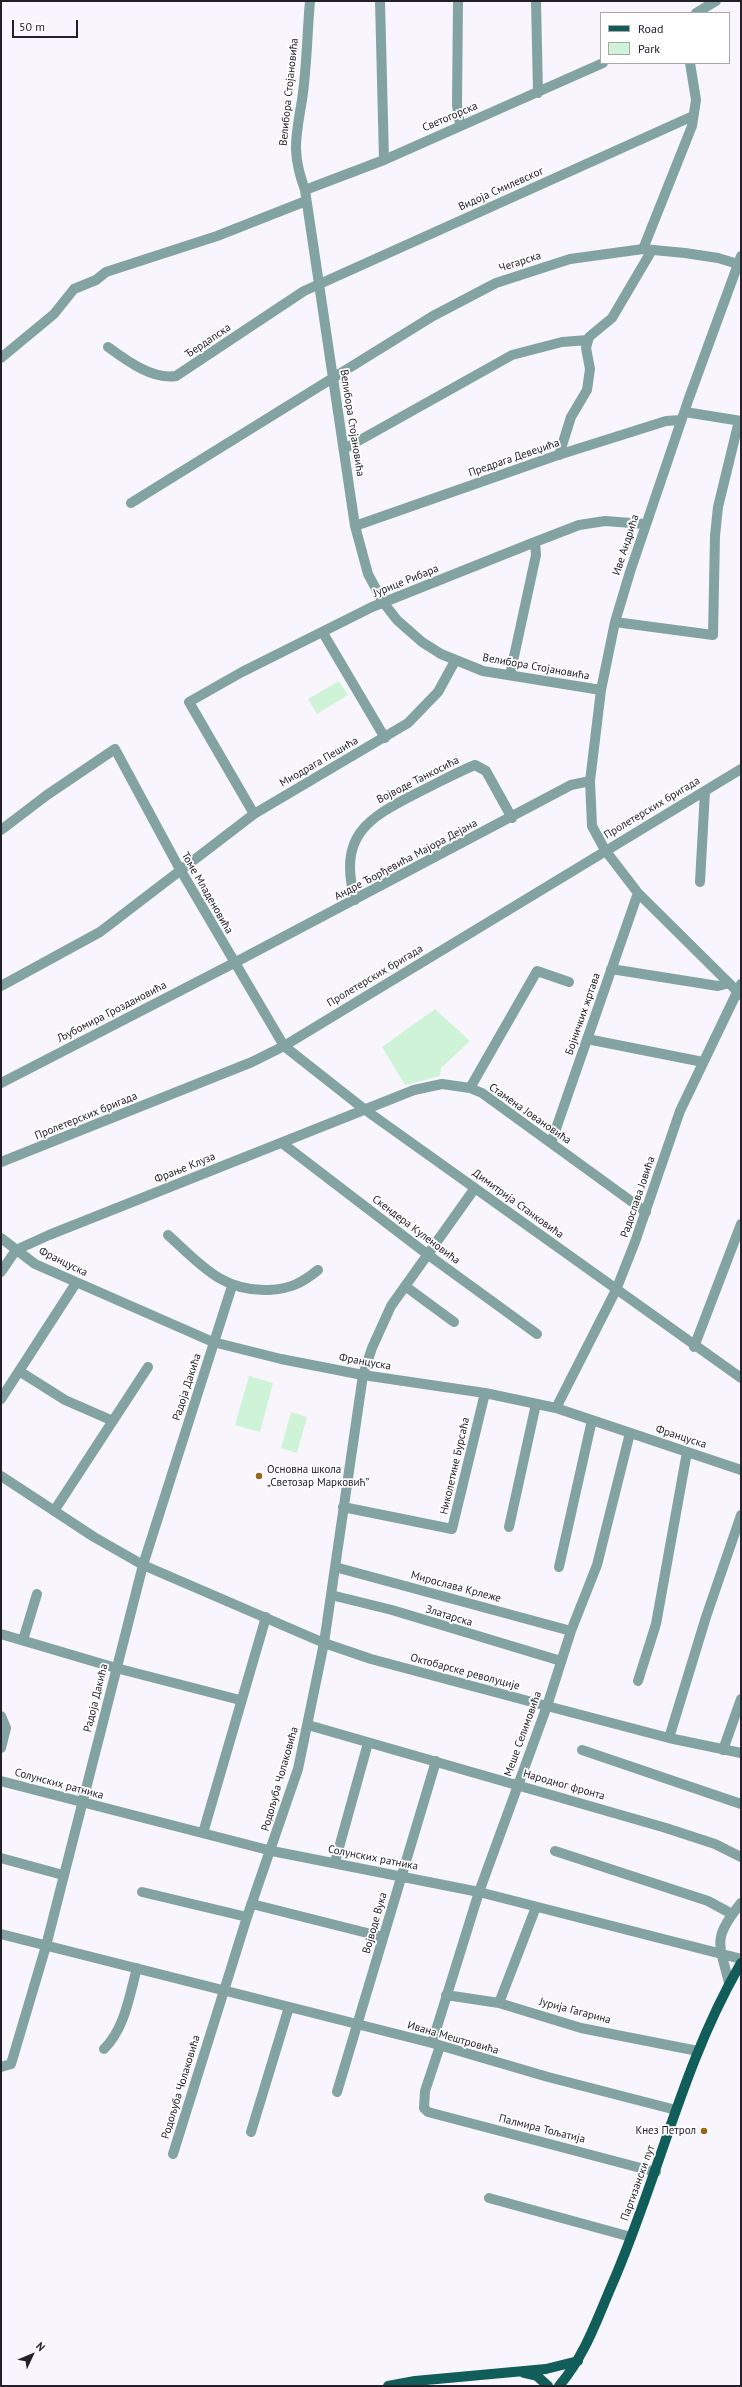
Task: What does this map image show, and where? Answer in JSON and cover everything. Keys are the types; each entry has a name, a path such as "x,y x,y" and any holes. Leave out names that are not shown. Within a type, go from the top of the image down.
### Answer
{"main road":[{"name":"Партизански пут","path":"559,2386 578,2361 631,2237 656,2172 676,2110 698,2051 729,1984 741,1963"},
{"path":"388,2386 415,2381 520,2372 557,2367 578,2361"},
{"path":"520,2372 537,2376 548,2386"}],"street":[{"name":"Велибора Стојановића","path":"310,1 302,99 296,125 295,151 297,167 305,190 355,526 368,574 383,602 397,620 422,642 455,661 483,671 601,690"},
{"path":"380,1 384,160"},
{"path":"458,1 457,105 460,125"},
{"path":"536,1 538,93"},
{"path":"698,12 716,1"},
{"name":"Светогорска","path":"305,190 384,160 460,125 538,93 601,64"},
{"path":"559,455 571,417 587,390 590,369 586,348 588,340 594,331 612,318 647,250 689,138 696,100 690,64"},
{"name":"Видоја Смилевског","path":"318,285 693,116"},
{"path":"1,358 54,314 74,289 96,280 106,272 217,236 306,201"},
{"name":"Чегарска","path":"131,503 433,316 496,283 570,259 647,250 739,260"},
{"name":"Иве Андрића","path":"739,260 645,524 616,622 601,690 590,781 592,826 605,850 638,893 729,983 740,990"},
{"name":"Ђердапска","path":"108,347 135,365 151,372 170,377 176,376 304,291 318,285"},
{"path":"344,448 512,355 562,342 588,340"},
{"name":"Предрага Девеџића","path":"355,526 559,455 683,416 740,421"},
{"path":"616,622 713,635 715,536 718,507 740,421"},
{"name":"Јурице Рибара","path":"254,814 189,702 242,672 383,602 534,542 579,525 605,521 645,524"},
{"path":"510,675 536,555 534,542"},
{"path":"322,633 385,738"},
{"name":"Миодрага Пешића","path":"1,986 100,932 254,814 385,738 408,723 429,704 438,692 455,661"},
{"name":"Томе Младеновића","path":"1,830 47,795 115,749 180,870 284,1046"},
{"name":"Војводе Танкосића","path":"355,900 350,877 353,846 365,826 387,808 475,765 486,771 512,818"},
{"name":"Пролетерских бригада","path":"1,1162 252,1062 284,1046 605,850 741,769"},
{"name":"Андре Ђорђевића Мајора Дејана","path":"234,963 512,818 571,785 590,781"},
{"path":"700,882 705,790"},
{"name":"Бојничких жртава","path":"551,1143 638,893"},
{"name":"Љубомира Гроздановића","path":"1,1083 234,963"},
{"path":"611,969 718,986 729,983"},
{"path":"470,1088 537,971 568,982"},
{"name":"Радослава Јовића","path":"556,1408 616,1290 646,1212 680,1111 740,990"},
{"path":"587,1039 703,1062"},
{"name":"Димитрија Станковића","path":"284,1046 364,1109 694,1347 741,1378"},
{"name":"Стамена Јовановића","path":"364,1109 431,1085 442,1084 470,1088 482,1093 646,1212"},
{"name":"Фрање Клуза","path":"16,1250 49,1235 364,1109"},
{"name":"Скендера Куленовића","path":"282,1143 427,1254 537,1334"},
{"name":"Родољуба Чолаковића","path":"173,2154 247,1917 272,1850 298,1769 324,1643 363,1375 382,1324 405,1286 475,1188"},
{"path":"694,1347 741,1224"},
{"path":"168,1234 204,1266 232,1286 255,1290 285,1289 305,1281 318,1270"},
{"name":"Француска","path":"1,1238 35,1264 214,1342 281,1359 363,1375 485,1393 556,1408 741,1470"},
{"path":"1,1272 16,1250"},
{"path":"1,1399 76,1283"},
{"name":"Радоја Дакића","path":"1,2067 11,2064 46,1946 142,1565 232,1286"},
{"path":"405,1286 454,1322"},
{"path":"54,1511 148,1367"},
{"path":"19,1371 52,1393 113,1420"},
{"name":"Николетине Бурсаћа","path":"343,1507 452,1529 485,1393"},
{"path":"509,1527 536,1404"},
{"path":"559,1567 592,1420"},
{"name":"Меше Селимовића","path":"424,2108 425,2091 446,1995 479,1892 547,1706 560,1661 604,1542 630,1432"},
{"path":"638,1681 657,1617 687,1452"},
{"path":"1,1476 54,1511 142,1565"},
{"path":"669,1738 706,1617 741,1515"},
{"name":"Октобарске револуције","path":"142,1565 324,1643 371,1659 669,1738 741,1753"},
{"name":"Мирослава Крлеже","path":"335,1567 571,1631"},
{"path":"23,1640 37,1594"},
{"name":"Златарска","path":"330,1596 392,1610 560,1661"},
{"path":"203,1833 240,1700 266,1617"},
{"path":"1,1634 116,1668 240,1700"},
{"path":"723,1750 741,1699"},
{"path":"1,1716 6,1728 1,1748"},
{"name":"Народног фронта","path":"308,1725 518,1784 666,1828 715,1844 741,1857"},
{"path":"335,1862 368,1743"},
{"path":"582,1750 741,1804"},
{"name":"Војводе Вука","path":"338,2092 436,1761"},
{"name":"Солунских ратника","path":"1,1781 82,1803 272,1850 479,1892 741,1959"},
{"path":"556,1851 708,1901 732,1914"},
{"path":"1,1858 63,1875"},
{"path":"142,1892 247,1917"},
{"path":"729,1984 720,1954 721,1936 732,1914 741,1903"},
{"path":"252,1904 383,1937"},
{"path":"499,2003 536,1907"},
{"name":"Ивана Мештровића","path":"1,1934 436,2044 676,2110"},
{"path":"104,2049 114,2040 121,2025 137,1968"},
{"name":"Јурија Гагарина","path":"446,1995 499,2003 581,2028 698,2051"},
{"path":"251,2132 289,2007"},
{"name":"Палмира Тољатија","path":"424,2108 428,2112 656,2172"},
{"path":"489,2198 631,2237"}],"green space":[{"path":"339,681 348,695 317,714 308,699"},
{"path":"435,1009 470,1041 441,1068 440,1076 405,1085 382,1047"},
{"path":"249,1376 273,1383 260,1432 235,1425"},
{"path":"291,1412 307,1417 297,1453 281,1448"}],"place":[{"name":"Основна школа „Светозар Марковић”","path":"259,1476"},
{"name":"Кнез Петрол","path":"704,2131"}]}
